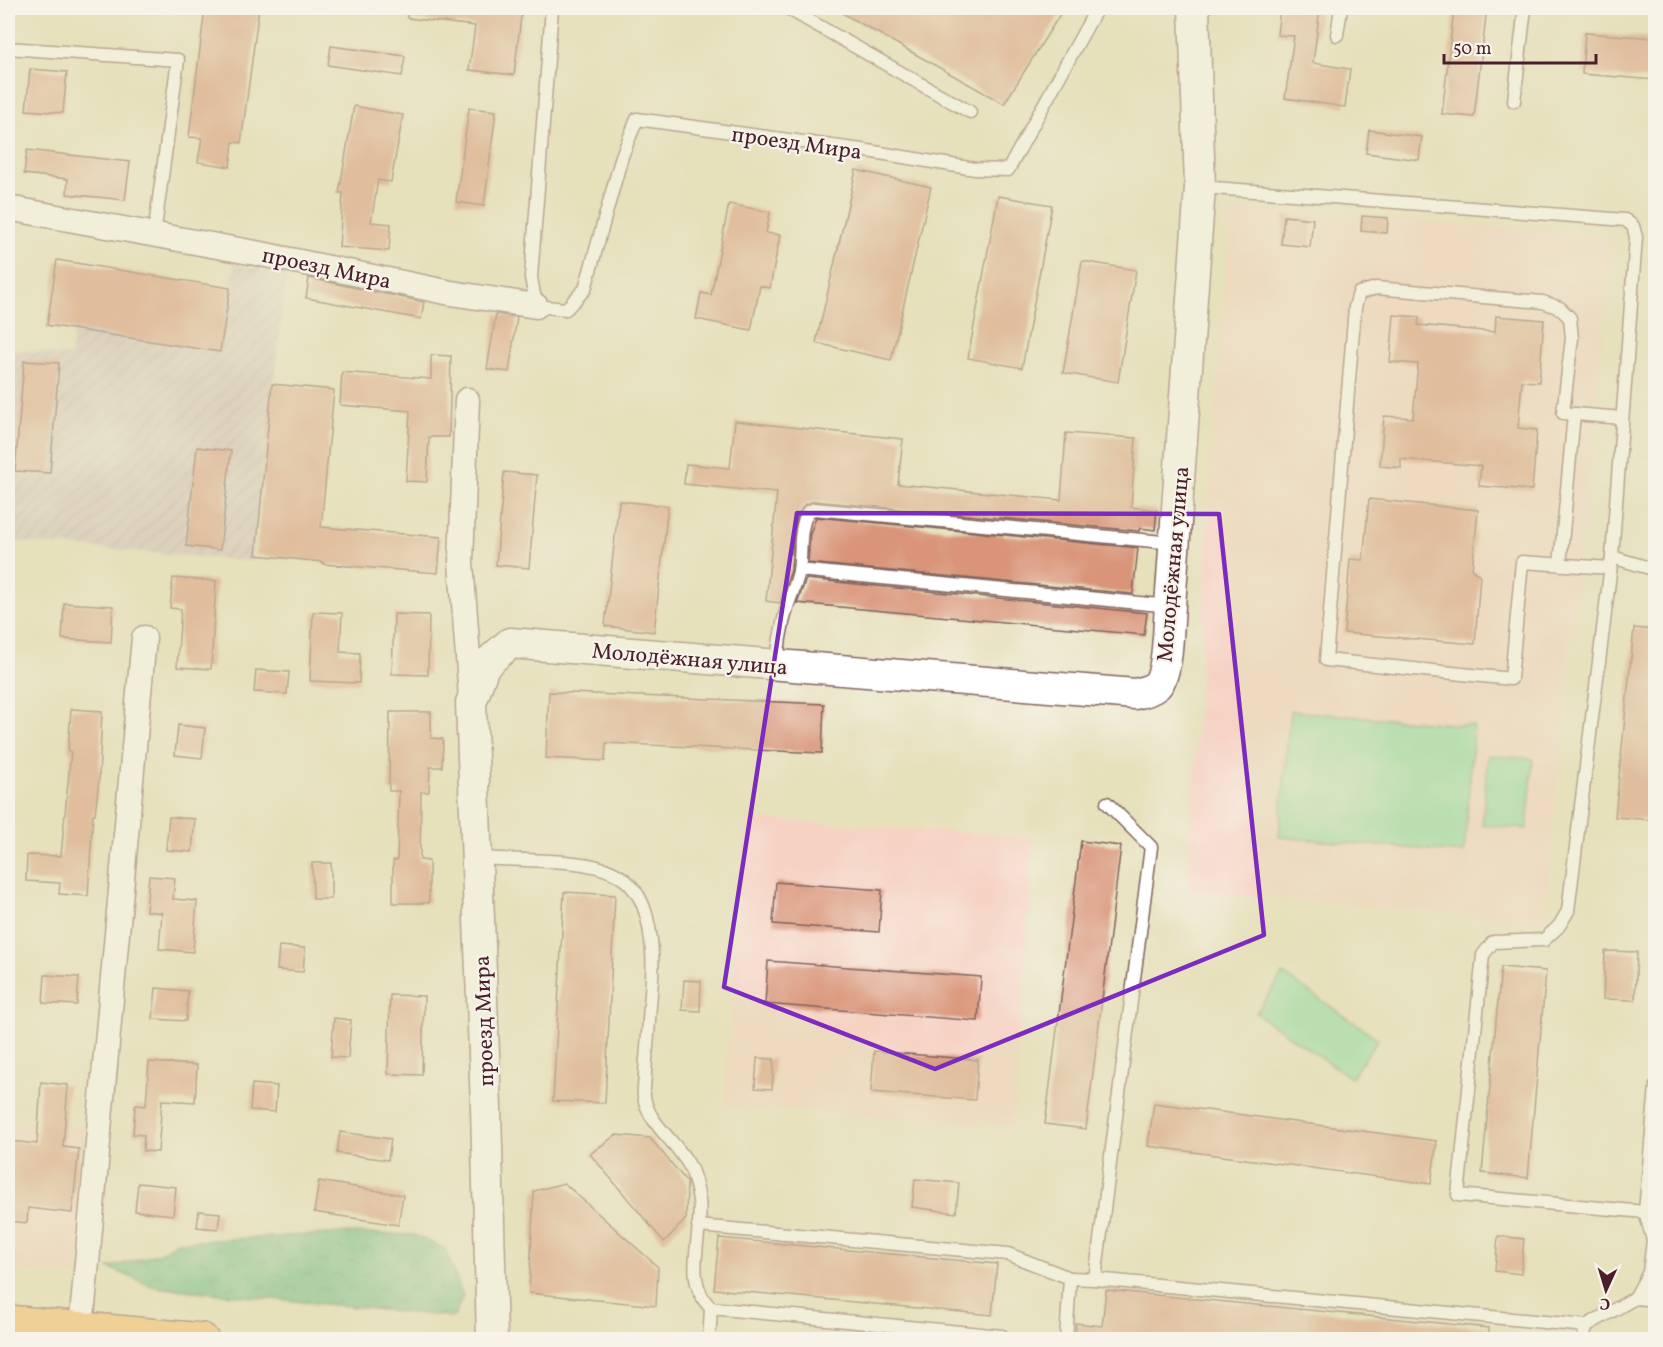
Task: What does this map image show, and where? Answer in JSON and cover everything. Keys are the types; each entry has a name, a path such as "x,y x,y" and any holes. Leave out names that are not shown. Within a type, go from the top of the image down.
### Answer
{"main road":[{"path":"8,1322 202,1340"}],"street":[{"name":"Молодёжная улица","path":"510,643 1135,694 1149,691 1158,684 1163,675 1170,606 1200,187 1194,8"},
{"name":"проезд Мира","path":"8,208 261,254 450,293 536,306"},
{"name":"проезд Мира","path":"467,400 460,562 471,703 492,1340"},
{"path":"81,1328 144,638"},
{"name":"проезд Мира","path":"471,703 484,666 510,643"}],"lane":[{"path":"536,306 531,277 552,8"},
{"path":"787,8 970,111"},
{"name":"проезд Мира","path":"536,306 566,309 585,289 622,156 637,119 862,150 975,170 1008,170 1097,8"},
{"path":"1337,35 1341,8"},
{"path":"1514,101 1525,8"},
{"path":"8,48 178,60 154,235"},
{"path":"1200,187 1625,220 1633,226 1636,237 1611,562 1569,911 1559,926 1544,940 1492,942 1483,955 1458,1195 1650,1212"},
{"path":"1622,418 1563,413 1572,338 1570,318 1560,309 1543,302 1376,288 1359,293 1355,307 1326,660 1511,679 1522,562 1560,565 1611,562 1656,570"},
{"path":"1560,565 1574,414"},
{"path":"777,665 782,628 799,570 801,527 808,512 814,509 1174,543"},
{"path":"799,570 1170,606"},
{"path":"1095,1279 1151,847 1107,803"},
{"path":"477,858 576,862 603,867 622,877 633,887 643,903 649,922 652,955 644,1097 655,1123 689,1165 699,1202 697,1288 711,1308 709,1340"},
{"path":"698,1226 1008,1254 1070,1278 1586,1326 1635,1298 1649,1272 1653,1240 1650,1212 1656,1086"},
{"path":"1066,1340 1070,1278"},
{"path":"1635,1298 1656,1300"},
{"path":"711,1308 1002,1336"},
{"path":"1584,1340 1586,1326"}],"highlighted area":[{"path":"797,513 1219,514 1264,935 935,1069 724,987"}],"shaded area":[{"path":"1231,207 1612,237 1544,922 1188,891 1213,432"},
{"path":"234,264 287,274 251,561 8,541 8,349 70,356 74,329 219,352"},
{"path":"744,818 1033,838 1013,1126 724,1106"},
{"path":"8,1122 88,1129 77,1276 8,1272"}],"green space":[{"path":"1290,711 1474,726 1464,853 1279,837"},
{"path":"1488,755 1533,759 1527,829 1482,825"},
{"path":"1283,974 1378,1039 1351,1078 1256,1013"},
{"path":"346,1233 414,1235 445,1249 463,1296 454,1317 154,1287 109,1268 160,1253 178,1242"}],"building":[{"path":"205,8 259,8 241,143 233,142 230,167 198,162 202,138 189,137"},
{"path":"407,8 522,8 514,75 469,70 475,26 407,18"},
{"path":"833,8 1064,8 1004,104"},
{"path":"1280,8 1320,8 1313,63 1350,69 1345,107 1285,98 1294,36 1277,35"},
{"path":"1454,8 1487,8 1474,117 1442,114"},
{"path":"1585,33 1656,38 1656,80 1582,74"},
{"path":"331,46 405,56 402,76 328,65"},
{"path":"30,69 67,72 63,113 26,110"},
{"path":"354,106 403,115 391,182 378,180 371,222 391,224 389,251 339,247 343,193 339,193"},
{"path":"469,108 496,111 484,206 456,202"},
{"path":"1369,130 1422,137 1419,160 1366,153"},
{"path":"27,150 130,162 125,200 67,194 68,179 24,174"},
{"path":"856,170 931,187 891,360 816,343"},
{"path":"998,196 1052,205 1022,368 968,358"},
{"path":"729,204 770,212 766,233 780,235 770,288 760,286 751,330 696,319 701,293 711,295"},
{"path":"1284,216 1313,219 1310,247 1281,244"},
{"path":"1362,216 1388,218 1387,233 1361,231"},
{"path":"57,260 230,288 220,352 47,325"},
{"path":"1082,261 1136,270 1118,382 1063,373"},
{"path":"309,278 424,302 421,319 306,298"},
{"path":"496,314 517,317 509,372 487,369"},
{"path":"1394,315 1419,317 1418,325 1495,332 1496,316 1544,320 1539,382 1522,381 1518,428 1537,430 1532,490 1479,486 1481,466 1401,459 1401,468 1380,466 1384,416 1413,418 1418,364 1390,362"},
{"path":"431,355 451,356 449,437 429,437 427,482 406,481 410,411 340,405 342,372 431,379"},
{"path":"24,361 59,363 50,473 15,471"},
{"path":"272,384 334,390 321,527 441,537 438,573 323,564 323,562 256,555"},
{"path":"735,421 903,439 898,484 1061,500 1066,433 1136,438 1131,507 1157,510 1155,530 1140,528 1139,531 814,501 804,505 797,516 793,532 791,570 780,603 766,601 777,493 684,484 686,464 730,468"},
{"path":"197,447 231,451 220,550 186,546"},
{"path":"504,472 537,475 529,568 496,565"},
{"path":"1369,499 1478,510 1472,570 1480,575 1475,644 1344,633 1350,559 1363,560"},
{"path":"619,501 668,506 654,632 605,626"},
{"path":"816,517 1138,548 1133,594 808,563 810,534"},
{"path":"173,578 216,581 211,669 177,667 181,609 170,608"},
{"path":"806,579 1147,613 1144,635 797,603"},
{"path":"64,603 113,606 111,642 62,639"},
{"path":"313,612 342,613 340,652 360,653 359,683 310,681"},
{"path":"394,614 429,615 428,675 392,674"},
{"path":"1634,628 1656,630 1654,820 1615,817"},
{"path":"256,670 289,672 287,694 254,692"},
{"path":"549,692 824,704 822,753 606,743 605,761 546,758"},
{"path":"71,709 102,711 99,780 95,814 93,814 88,896 59,894 60,883 26,881 27,855 61,856 71,751 68,751"},
{"path":"390,712 431,712 431,738 443,739 442,767 430,767 429,792 421,792 420,860 429,861 429,903 393,903 393,860 397,860 399,791 389,791"},
{"path":"178,725 205,728 202,758 175,755"},
{"path":"169,817 195,819 192,852 166,850"},
{"path":"1081,841 1121,846 1086,1129 1045,1124"},
{"path":"312,863 331,863 331,899 313,899"},
{"path":"149,876 175,878 173,899 197,901 193,952 159,949 162,913 146,911"},
{"path":"776,882 882,890 879,932 773,924"},
{"path":"564,892 615,895 605,1103 553,1101"},
{"path":"279,946 305,948 303,972 277,970"},
{"path":"1605,951 1637,952 1635,1000 1603,999"},
{"path":"768,961 981,977 978,1021 765,1004"},
{"path":"1501,967 1546,971 1528,1178 1482,1173"},
{"path":"45,975 79,977 77,1005 43,1003"},
{"path":"684,980 701,981 700,1011 682,1010"},
{"path":"156,988 188,991 186,1021 153,1019"},
{"path":"390,995 424,996 422,1075 388,1074"},
{"path":"334,1018 351,1020 348,1058 331,1057"},
{"path":"874,1051 978,1060 975,1100 871,1092"},
{"path":"757,1058 774,1059 772,1089 755,1088"},
{"path":"149,1062 197,1065 195,1102 162,1100 158,1152 143,1151 144,1135 133,1134 135,1105 146,1106"},
{"path":"41,1082 68,1085 63,1147 79,1149 72,1213 28,1208 27,1223 8,1221 11,1141 37,1144"},
{"path":"252,1084 277,1086 275,1112 250,1110"},
{"path":"1154,1103 1437,1141 1431,1184 1148,1146"},
{"path":"340,1132 391,1139 388,1160 337,1153"},
{"path":"616,1135 650,1138 687,1182 686,1219 664,1242 590,1154"},
{"path":"915,1179 959,1183 956,1213 912,1207"},
{"path":"319,1181 403,1195 398,1225 314,1212"},
{"path":"138,1183 176,1187 173,1215 135,1211"},
{"path":"564,1183 658,1267 656,1306 529,1293 534,1191"},
{"path":"199,1211 220,1213 218,1229 197,1227"},
{"path":"1498,1236 1524,1239 1521,1274 1495,1271"},
{"path":"719,1238 997,1264 992,1315 714,1289"},
{"path":"1106,1290 1489,1328 1489,1340 1075,1340 1076,1323 1102,1326"}]}
